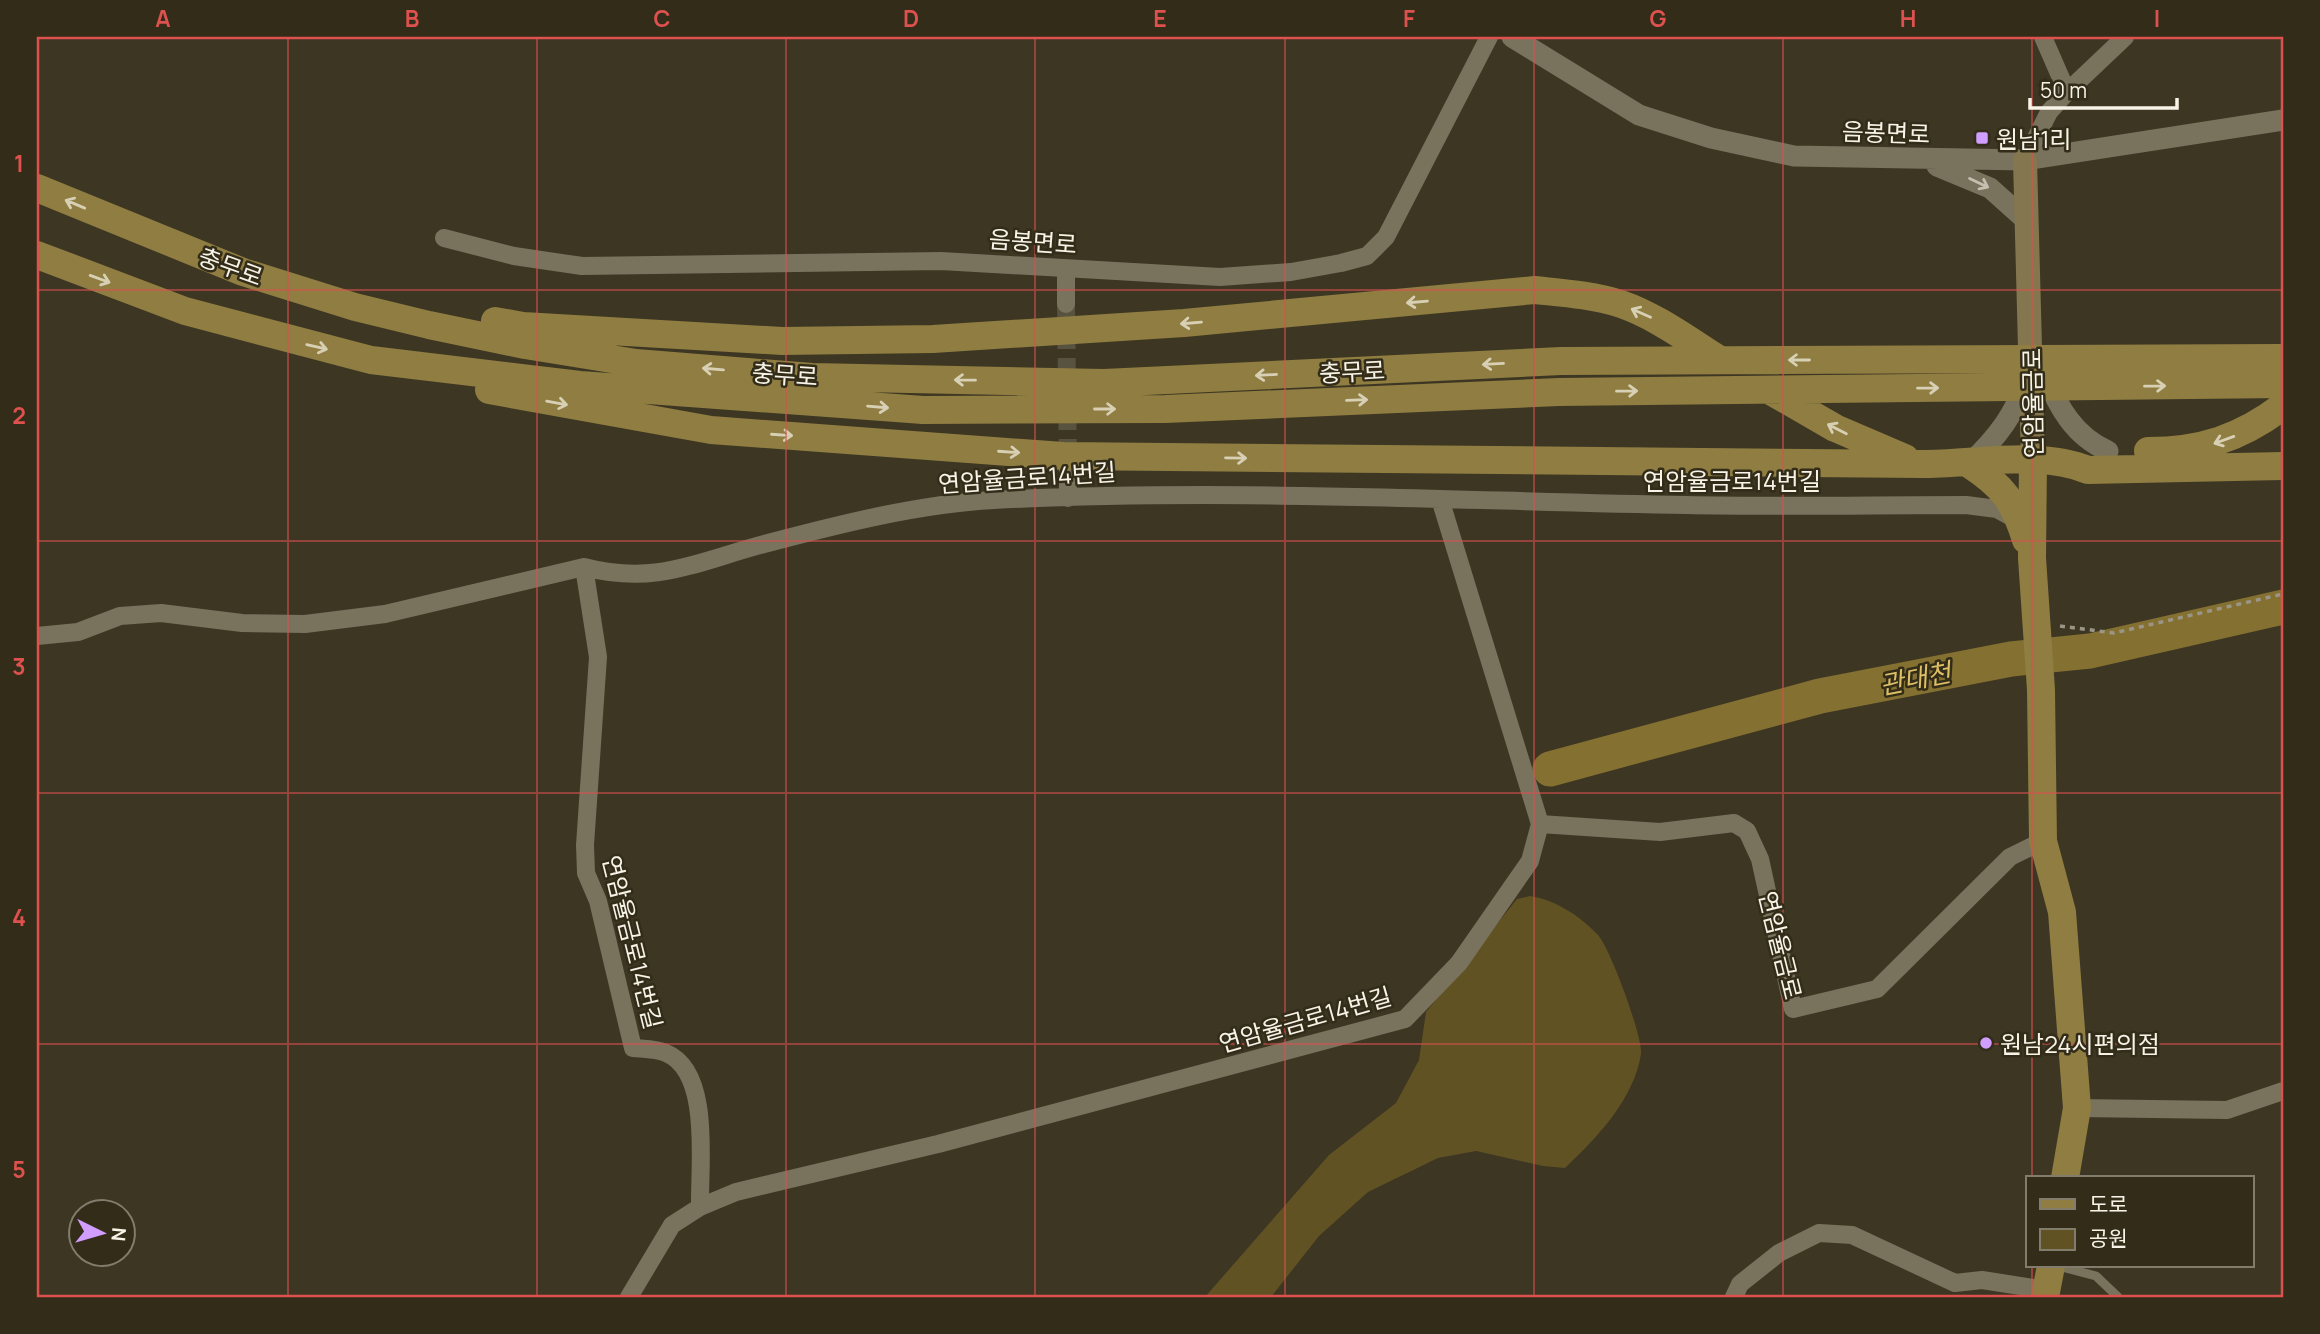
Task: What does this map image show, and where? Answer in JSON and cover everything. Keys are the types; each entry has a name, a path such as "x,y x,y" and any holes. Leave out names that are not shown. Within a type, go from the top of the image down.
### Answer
{"main road":[{"name":"연암율금로","path":"2025,160 2032,372 2032,558 2041,690 2043,841"},
{"name":"충무로","path":"37,188 120,224 275,282 355,307 525,345 636,363 812,377 1104,383 1561,361 2283,358"},
{"name":"충무로","path":"37,255 185,311 371,360 580,385 923,411 1165,409 1559,391 2283,384"},
{"path":"275,282 523,326 782,341 933,339 1170,324 1535,290 1582,295 1620,304 1653,318 1835,428 1922,464"},
{"path":"371,360 507,395 711,430 1063,456 1922,464 2033,460 2067,461 2088,470 2283,466"},
{"path":"2067,461 2087,451 2179,451 2200,448 2241,434 2283,406"},
{"path":"1969,464 1993,480 2011,499 2032,558"},
{"path":"2043,841 2062,912 2077,1108 2065,1176"}],"street":[{"name":"음봉면로","path":"444,237 514,256 582,267 941,261 1066,270 1220,276 1290,272 1367,256 1386,237 1489,37"},
{"name":"음봉면로","path":"1511,37 1639,115 1712,138 1794,156 2025,160 2283,120"},
{"path":"2043,37 2067,92"},
{"path":"2025,160 2049,112 2125,37"},
{"path":"1922,160 1990,188 2026,220"},
{"path":"1066,270 1066,304"},
{"path":"2031,340 2063,413 2082,435 2108,451"},
{"path":"1969,464 2007,424 2032,372"},
{"path":"1068,466 1068,498"},
{"name":"연암율금로14번길","path":"37,636 78,632 120,616 161,613 242,623 305,624 385,614 584,567 616,575 655,575 769,543 924,509 990,500 1208,493 1688,505 1966,505 1997,509 2021,522"},
{"path":"1440,499 1540,824"},
{"name":"연암율금로14번길","path":"584,567 598,657 585,845 586,873 598,901 633,1048 667,1053 688,1070 698,1098 699,1207"},
{"name":"연암율금로","path":"1540,824 1660,832 1734,823 1747,831 1760,859 1793,1009 1877,989 2010,856 2043,841"},
{"name":"연암율금로14번길","path":"629,1297 672,1225 699,1207 736,1192 938,1144 1405,1019 1459,963 1530,861 1540,824"},
{"path":"2077,1108 2227,1110 2283,1091"},
{"path":"1734,1297 1740,1284 1779,1253 1819,1233 1852,1235 1955,1283 1982,1280 2050,1280"}],"lane":[{"path":"2050,1280 2096,1276 2118,1297"}],"path":[{"path":"2038,634 2114,634 2283,594"}],"green space":[{"path":"1530,896 1567,910 1598,935 1610,957 1631,1012 1641,1054 1637,1071 1622,1102 1601,1131 1565,1168 1543,1166 1476,1151 1438,1158 1368,1192 1319,1236 1271,1297 1205,1297 1329,1155 1396,1103 1419,1060 1426,1012 1517,899"}],"waterway":[{"name":"관대천","path":"1550,769 1820,696 2011,659 2090,651 2283,607"}],"tunnel":[{"path":"1066,304 1068,466"}],"place":[{"name":"원남1리","path":"1982,138"},
{"name":"원남24시편의점","path":"1986,1043"}]}
